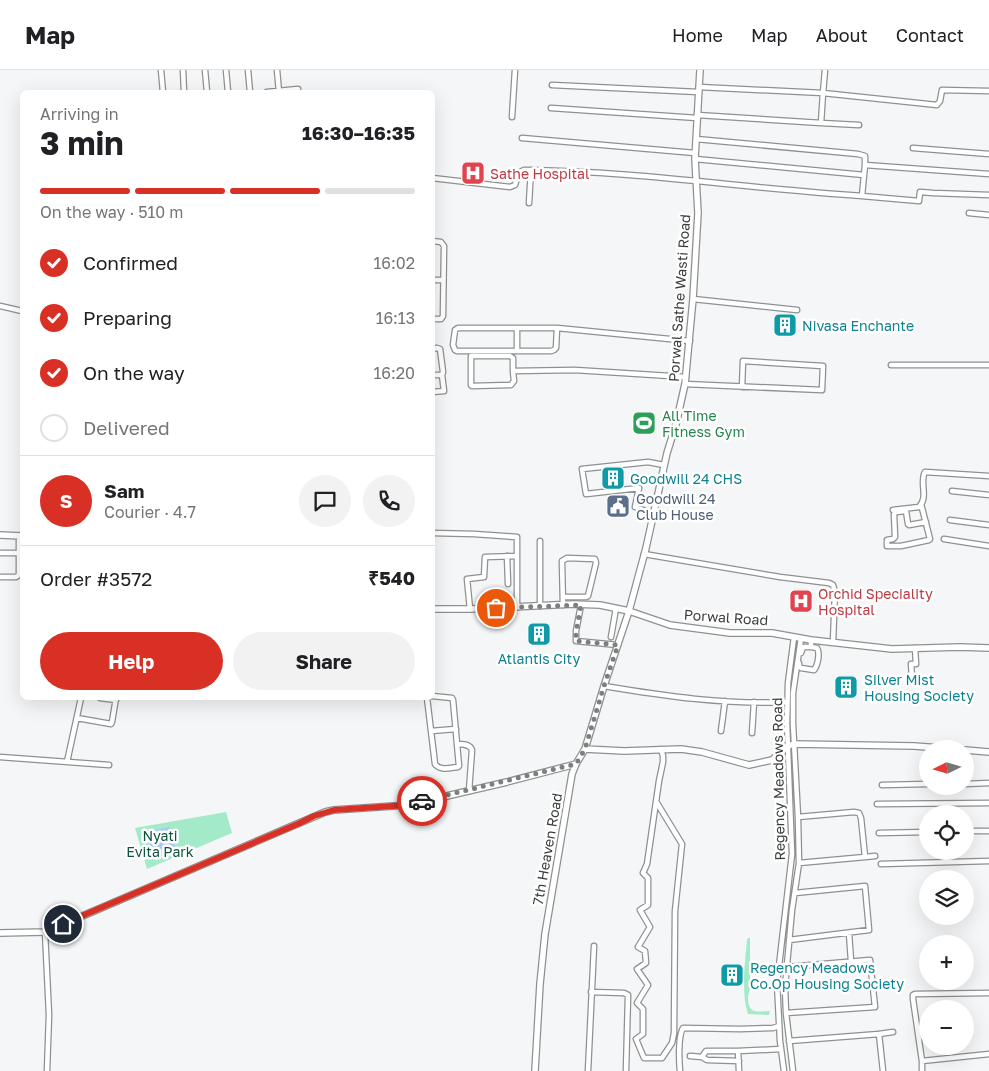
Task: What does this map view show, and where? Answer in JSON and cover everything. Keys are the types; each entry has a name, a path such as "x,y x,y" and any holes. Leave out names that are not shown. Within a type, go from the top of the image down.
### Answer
{"street":[{"path":"161,70 163,90"},
{"path":"183,70 184,90"},
{"path":"205,70 207,90"},
{"path":"226,70 228,90"},
{"path":"248,70 250,90"},
{"path":"277,70 279,90"},
{"path":"512,116 515,70"},
{"name":"Porwal Sathe Wasti Road","path":"629,611 654,514 664,465 686,384 698,213 695,156 700,70"},
{"path":"822,123 825,70"},
{"path":"552,85 823,93 937,105 940,101 942,90 989,91"},
{"path":"292,90 298,89"},
{"path":"550,108 859,124"},
{"path":"522,138 864,175"},
{"path":"696,140 865,156 862,196"},
{"path":"913,148 989,154"},
{"path":"865,165 989,174"},
{"path":"529,203 531,170"},
{"path":"435,178 510,186 515,185 521,171 531,170 612,174 919,201 920,192 989,195"},
{"path":"968,213 989,215"},
{"path":"435,241 443,243 442,318 441,320 435,320"},
{"path":"435,280 443,280"},
{"path":"693,299 797,310"},
{"path":"0,306 20,311"},
{"path":"557,328 556,348 551,351 457,351 454,350 453,345 455,330 458,328 557,328 690,341"},
{"path":"517,328 517,351"},
{"path":"435,348 440,349 441,352 444,391 435,392"},
{"path":"471,356 510,356 513,358 513,371 514,381 511,385 472,386 471,356"},
{"path":"686,384 742,387 822,390 823,366 743,361 742,387"},
{"path":"891,365 989,365"},
{"path":"513,371 575,370 686,377"},
{"path":"435,375 442,375"},
{"path":"654,514 635,507 639,488 586,494 582,470 648,462 664,465"},
{"path":"894,510 919,507 924,497 923,476 925,472 989,476"},
{"path":"952,491 989,494"},
{"path":"921,504 926,522 930,539 901,546 887,546 887,540 895,538 894,514 896,512 906,511 909,525 926,522"},
{"path":"950,520 989,525"},
{"path":"435,533 517,537 517,607"},
{"path":"0,535 20,538"},
{"path":"944,538 989,546"},
{"path":"540,540 540,606"},
{"path":"0,577 19,576 20,546"},
{"path":"0,553 19,553"},
{"path":"644,554 780,577 829,583 833,585 835,592 833,642"},
{"path":"507,556 508,584"},
{"path":"470,609 468,578 484,577 485,557 517,556"},
{"path":"563,597 588,596 596,563 595,559 567,558 562,561 563,605"},
{"path":"581,605 576,641 618,645"},
{"name":"Porwal Road","path":"435,609 600,605 629,611 670,625 730,633 772,633 812,640 892,649 989,648"},
{"path":"610,637 616,608"},
{"name":"7th Heaven Road","path":"535,1071 545,934 572,774 585,749 629,611"},
{"path":"793,1071 785,987 792,910 799,863 798,817 791,745 797,637"},
{"name":"Regency Meadows Road","path":"784,1071 777,983 792,854 791,745 787,702 788,683 797,637"},
{"path":"811,647 812,640"},
{"path":"811,647 817,648 818,651 816,668 814,670 801,668 799,666 802,648 811,647"},
{"path":"912,677 911,664 916,664 915,648"},
{"path":"604,686 659,694 724,700 787,702"},
{"path":"427,700 435,764 437,767 445,769 458,767 453,700 452,698 435,696"},
{"path":"68,762 82,700"},
{"path":"77,718 111,724 116,700"},
{"path":"721,731 724,700"},
{"path":"752,733 754,702"},
{"path":"431,731 456,729"},
{"path":"457,744 469,745 472,750 469,791"},
{"path":"585,749 624,751 681,749 702,752 748,765 772,760 791,745 919,746"},
{"path":"657,803 682,844 675,912 674,1033 672,1043 662,1058 644,1058 636,1039 643,1034 643,1009 637,1003 648,985 637,969 646,963 645,951 638,947 650,927 640,910 648,905 648,878 643,873 647,864 663,762 661,750"},
{"path":"974,751 989,752"},
{"path":"0,757 109,765"},
{"path":"0,933 45,932 314,816 334,810 408,805 576,764"},
{"path":"974,784 989,783"},
{"path":"882,785 919,784"},
{"path":"877,804 989,803"},
{"path":"798,817 854,812 859,814 865,857"},
{"path":"974,831 989,831"},
{"path":"879,833 919,832"},
{"path":"799,863 875,856"},
{"path":"881,864 989,861"},
{"path":"789,940 869,930 864,886 795,893"},
{"path":"45,932 49,1015 47,1071"},
{"path":"849,933 851,961"},
{"path":"588,1071 594,946"},
{"path":"786,1013 875,1007 870,960 787,967"},
{"path":"591,992 624,993 628,996 626,1071"},
{"path":"922,1071 913,995 989,993"},
{"path":"680,1071 680,1037 683,1028 740,1029 773,1028 779,1026"},
{"path":"789,1041 893,1032"},
{"path":"879,1034 883,1071"},
{"path":"702,1057 706,1051 781,1048"},
{"path":"738,1051 739,1071"},
{"path":"922,1061 989,1054"},
{"path":"690,1056 702,1057 707,1060 738,1061"}],"green space":[{"name":"Nyati Evita Park","path":"226,812 232,833 147,869 135,828"},
{"path":"748,938 750,938 750,980 752,985 748,996 749,1005 755,1011 770,1011 769,1015 748,1014 744,987"}],"water":[{"path":"169,827 175,847 164,853 152,855 146,832"}],"way so far":[{"path":"422,801 576,764 585,749 618,645 576,641 581,605 496,608"}],"place":[{"name":"Sathe Hospital","path":"473,173"},
{"name":"Nivasa Enchante","path":"785,325"},
{"name":"All Time Fitness Gym","path":"644,423"},
{"name":"Goodwill 24 CHS","path":"613,478"},
{"name":"Goodwill 24 Club House","path":"618,506"},
{"name":"Orchid Speciality Hospital","path":"801,601"},
{"name":"Atlantis City","path":"539,634"},
{"name":"Silver Mist Housing Society","path":"846,687"},
{"name":"Regency Meadows Co.Op Housing Society","path":"732,975"}],"route":[{"path":"63,924 325,812 408,805 422,801"}]}
